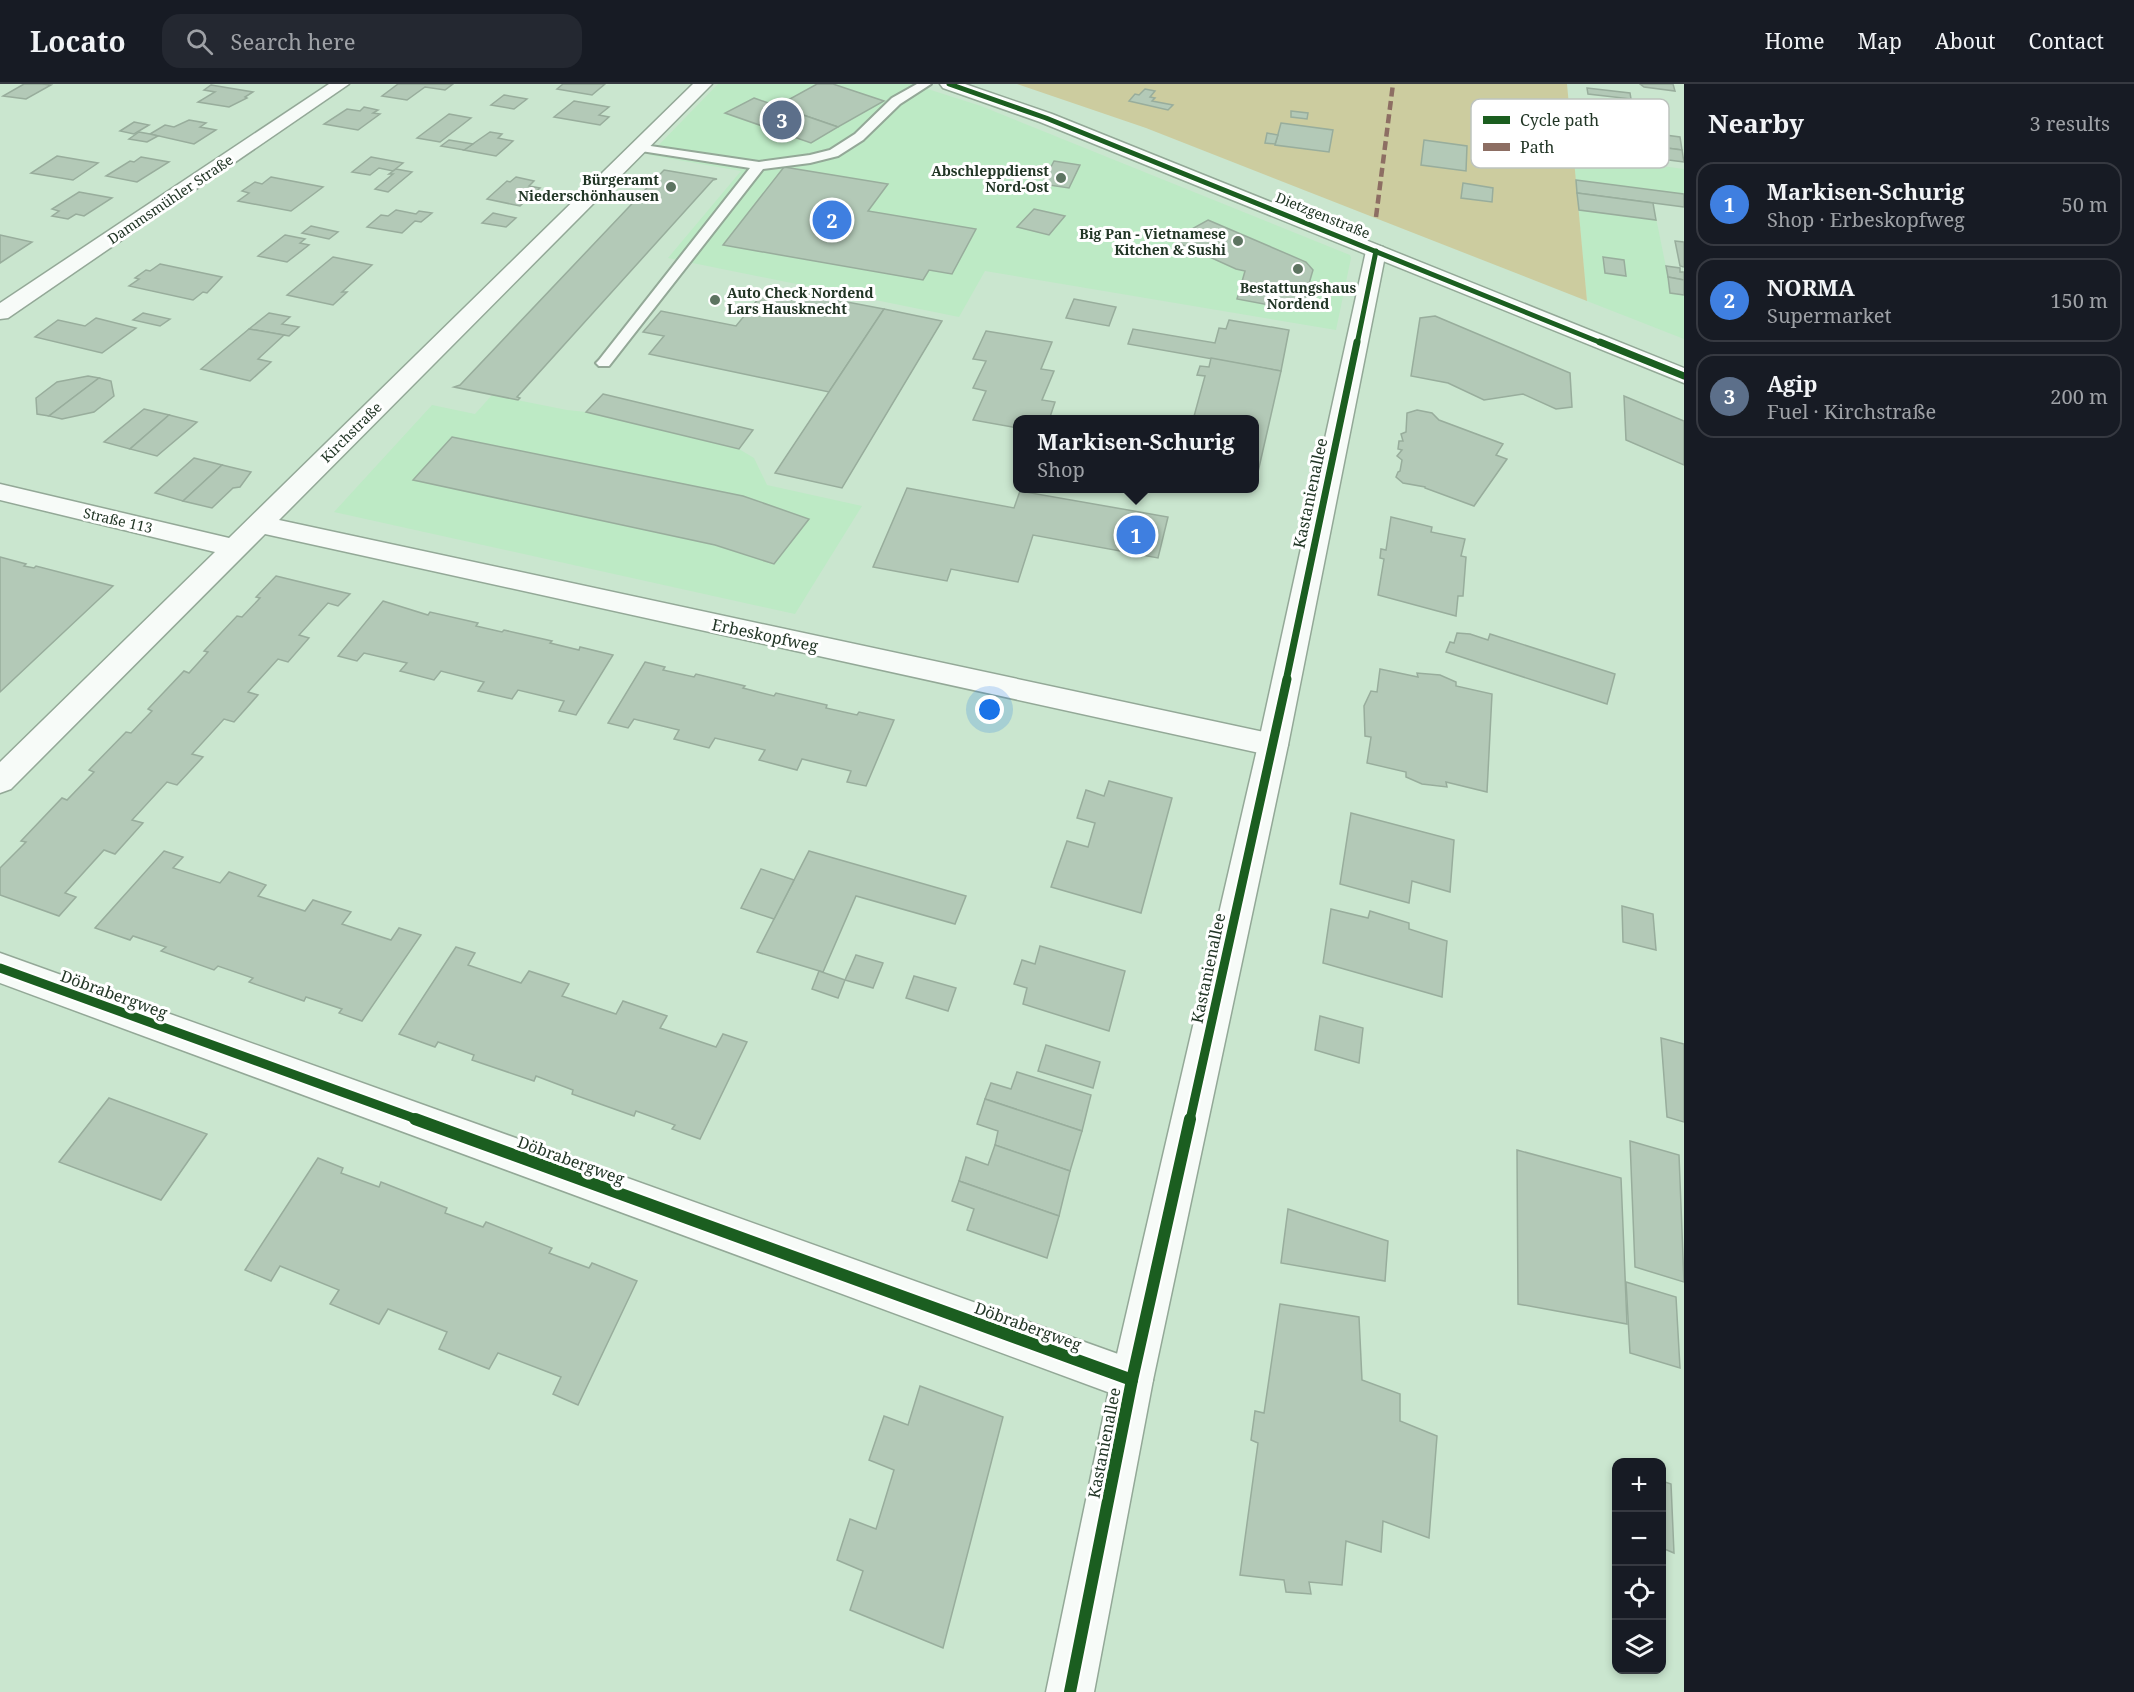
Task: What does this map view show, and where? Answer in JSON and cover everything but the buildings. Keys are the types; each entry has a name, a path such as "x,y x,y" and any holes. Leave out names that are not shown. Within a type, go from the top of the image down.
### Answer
{"street":[{"name":"Dammsmühler Straße","path":"0,313 340,84"},
{"name":"Kirchstraße","path":"0,781 703,84"},
{"name":"Dietzgenstraße","path":"949,84 1046,118 1684,376"},
{"name":"Kastanienallee","path":"1070,1692 1132,1380 1273,745 1376,251"},
{"name":"Straße 113","path":"0,492 235,548"},
{"name":"Erbeskopfweg","path":"258,524 1273,745"},
{"name":"Döbrabergweg","path":"0,968 1132,1380"}],"lane":[{"path":"640,147 759,166 810,159 834,153 859,137 897,101 925,84"},
{"path":"604,363 759,166"}],"shaded area":[{"path":"718,84 912,84 981,106 1350,255 1336,330 985,271 959,317 668,258 741,171 649,155"},
{"path":"1017,84 1567,84 1568,99 1471,99 1471,168 1575,168 1587,301 1146,128"},
{"path":"1669,167 1684,169 1684,207 1653,203 1668,277 1684,280 1684,339 1587,301 1574,168"},
{"path":"492,395 586,412 739,449 754,458 767,485 862,506 795,614 334,512 432,405 475,414"}],"marked path":[{"path":"1376,217 1393,84"}],"cycle path":[{"path":"949,84 1046,118 1684,376"},
{"path":"1070,1692 1132,1380 1273,745 1376,251"},
{"path":"0,968 1132,1380"}],"place":[{"name":"Agip","path":"782,120"},
{"name":"Abschleppdienst Nord-Ost","path":"1061,178"},
{"name":"Bürgeramt Niederschönhausen","path":"671,187"},
{"name":"NORMA","path":"832,220"},
{"name":"Big Pan - Vietnamese Kitchen & Sushi","path":"1238,241"},
{"name":"Bestattungshaus Nordend","path":"1298,269"},
{"name":"Auto Check Nordend Lars Hausknecht","path":"715,300"},
{"name":"Markisen-Schurig","path":"1136,535"}]}
